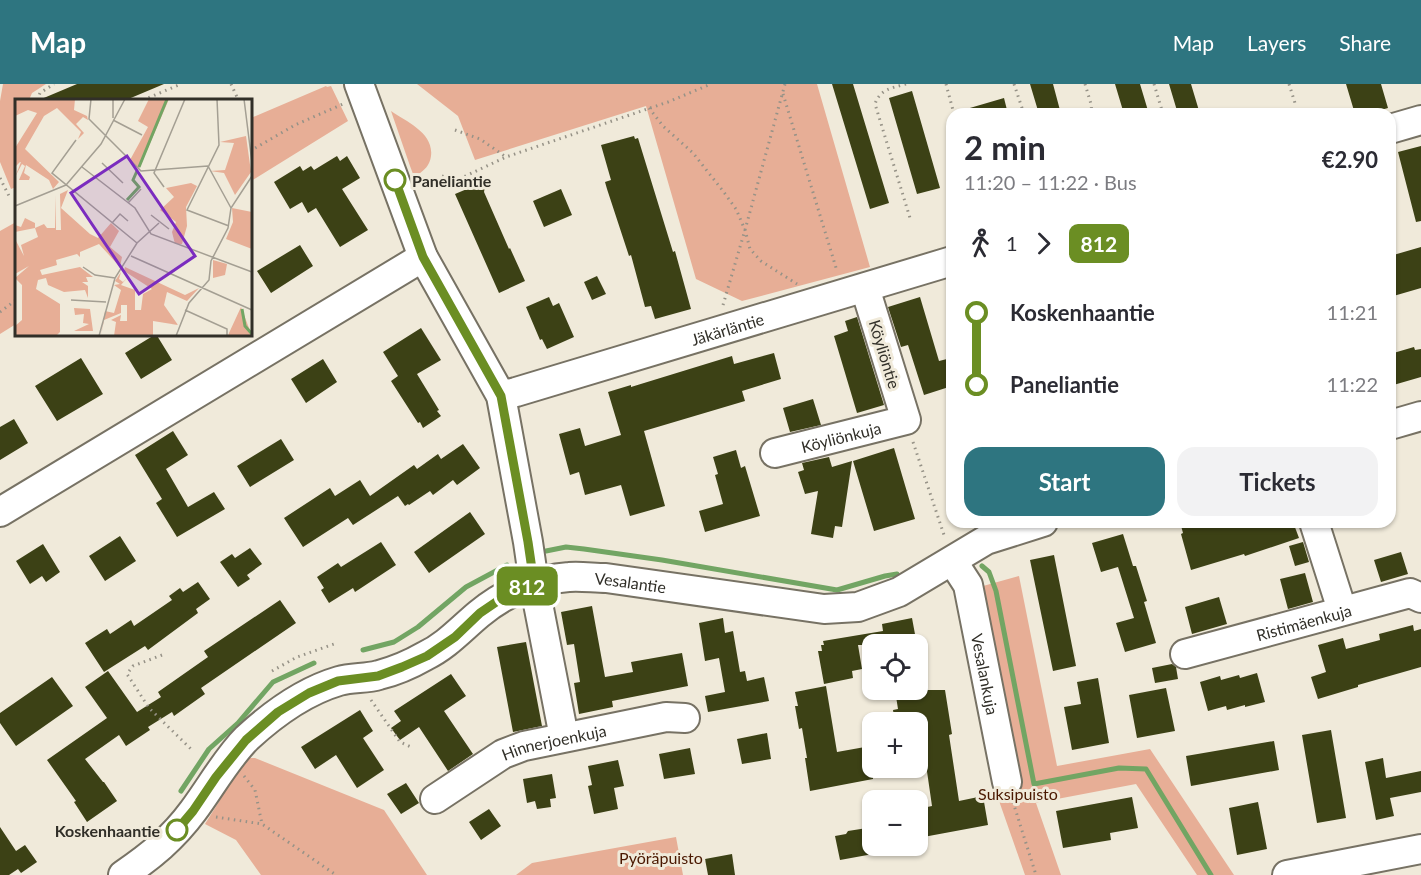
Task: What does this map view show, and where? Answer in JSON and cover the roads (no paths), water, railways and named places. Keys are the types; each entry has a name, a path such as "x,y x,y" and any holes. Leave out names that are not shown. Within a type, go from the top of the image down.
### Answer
{"street":[{"path":"355,92 423,257 501,396 564,738"},
{"path":"1396,127 1421,120"},
{"path":"0,512 423,257"},
{"name":"Jäkärläntie","path":"501,396 946,263"},
{"name":"Köyliöntie","path":"865,288 906,420"},
{"path":"1396,422 1421,416"},
{"name":"Köyliönkuja","path":"775,453 906,420"},
{"name":"Vesalantie","path":"123,875 163,845 190,814 246,740 278,712 309,693 338,681 378,676 427,656 455,637 480,613 508,594 534,583 569,577 606,578 824,609 858,607 898,592 986,540 1024,528"},
{"path":"1316,528 1342,610"},
{"name":"Vesalankuja","path":"952,557 968,585 1007,782"},
{"name":"Ristimäenkuja","path":"1185,654 1410,593 1421,598"},
{"name":"Hinnerjoenkuja","path":"435,799 514,749 666,717 685,718"},
{"path":"1287,875 1421,849"}],"waterway":[{"path":"546,551 566,547 584,549 837,590 897,574"},
{"path":"363,650 394,642 418,627 466,587 507,565"},
{"path":"982,566 989,572 996,591 1034,784 1119,768 1146,769 1211,875"},
{"path":"181,791 209,749 238,723 273,682 314,663"}],"place":[{"name":"Paneliantie","path":"395,180"},
{"name":"Koskenhaantie","path":"177,830"}],"park label":[{"name":"Suksipuisto","path":"1018,793"},
{"name":"Pyöräpuisto","path":"661,857"}]}
